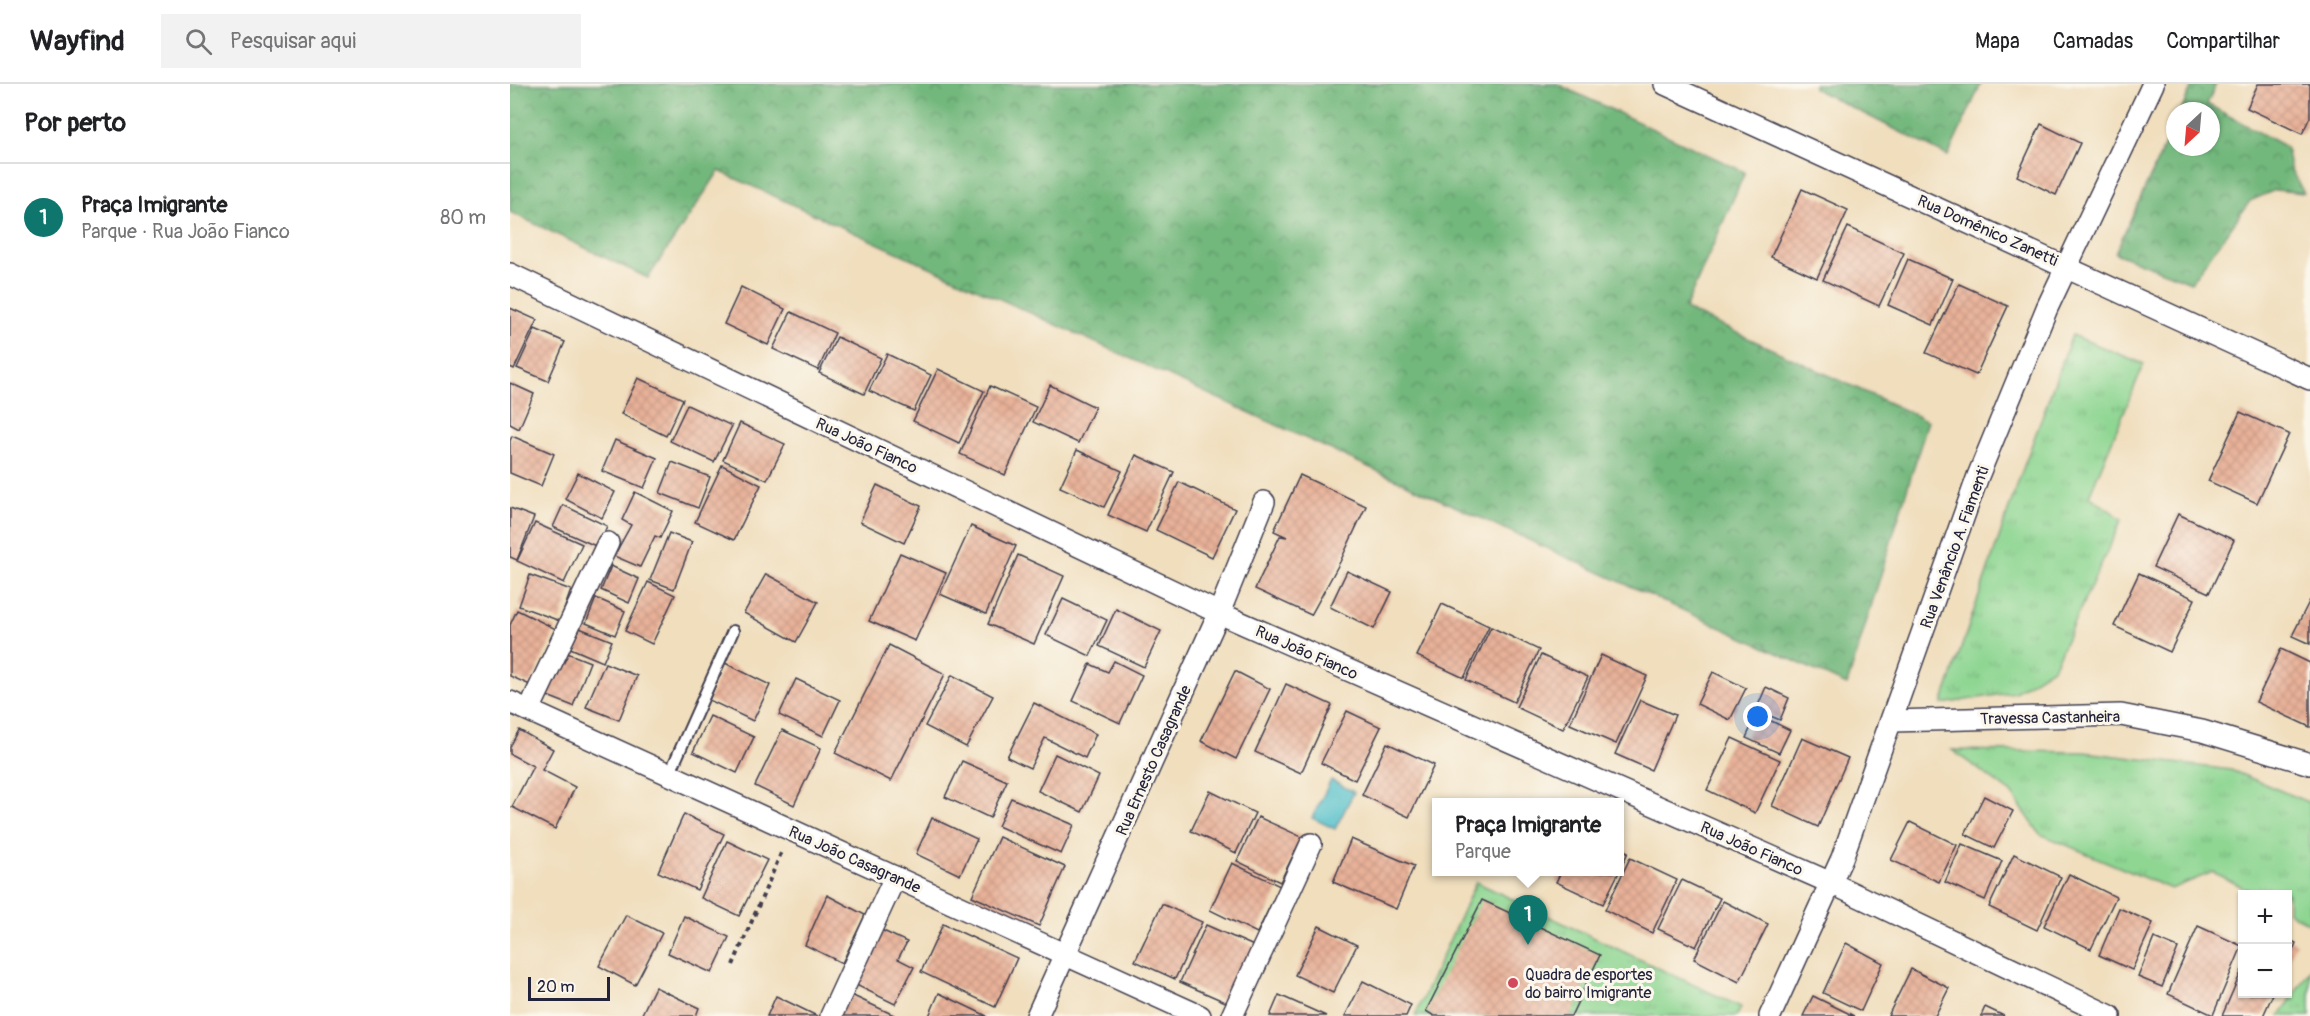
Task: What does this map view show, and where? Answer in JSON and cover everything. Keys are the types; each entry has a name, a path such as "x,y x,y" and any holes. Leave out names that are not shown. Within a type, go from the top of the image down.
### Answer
{"street":[{"name":"Rua Domênico Zanetti","path":"1665,84 2310,378"},
{"name":"Rua Venâncio A. Fiamenti","path":"1770,1016 1831,883 1892,721 1978,476 2047,308 2153,84"},
{"name":"Rua João Fianco","path":"510,274 1219,613 1831,883 2110,1016"},
{"name":"Rua Ernesto Casagrande","path":"1037,1016 1219,613 1264,502"},
{"path":"520,706 608,543"},
{"name":"Rua João Casagrande","path":"520,706 1200,1016"},
{"name":"Travessa Castanheira","path":"1892,721 2121,715 2202,731 2310,764"},
{"path":"1232,1016 1311,844"},
{"path":"831,1016 894,877"}],"lane":[{"path":"669,775 733,631"}],"path":[{"path":"733,965 791,831"}],"green space":[{"path":"510,84 1557,84 1745,172 1685,309 1928,421 1847,685 719,171 648,278 510,212"},
{"path":"1814,84 1981,84 1948,156 1813,88"},
{"path":"2193,84 2216,84 2208,102 2185,102"},
{"path":"2220,111 2286,147 2290,168 2304,193 2275,190 2250,201 2191,282 2115,253 2166,142 2166,156 2220,156"},
{"path":"2072,335 2144,364 2089,496 2122,519 2053,668 2015,692 1942,704 2017,485"},
{"path":"1952,750 2084,752 2231,770 2310,803 2310,924 2292,914 2292,890 2248,890 2213,872 2171,889 2040,834 2011,793"},
{"path":"1476,882 1741,1007 1737,1016 1415,1016"},
{"path":"2310,970 2310,1016 2280,1016"}],"water":[{"path":"1331,780 1354,792 1335,829 1312,818"}],"building":[{"path":"2258,84 2310,84 2310,117 2302,134 2247,108"},
{"path":"2041,124 2080,143 2056,195 2017,176"},
{"path":"1802,189 1848,210 1817,278 1771,257"},
{"path":"1848,227 1904,253 1879,306 1823,280"},
{"path":"1908,259 1953,279 1933,325 1888,305"},
{"path":"1959,284 2008,306 1976,375 1926,353"},
{"path":"741,287 785,309 768,345 724,324"},
{"path":"510,308 537,320 514,369 510,367"},
{"path":"791,312 835,333 818,370 773,349"},
{"path":"535,329 565,342 548,381 517,368"},
{"path":"837,337 881,358 864,394 819,373"},
{"path":"887,354 931,375 914,411 869,391"},
{"path":"938,369 984,391 959,443 913,421"},
{"path":"638,378 683,399 666,436 621,414"},
{"path":"510,383 534,394 519,429 510,424"},
{"path":"1050,385 1095,407 1078,443 1033,422"},
{"path":"990,386 1036,407 1005,475 960,454"},
{"path":"687,405 732,426 714,462 670,441"},
{"path":"2240,412 2289,434 2257,503 2208,481"},
{"path":"740,423 785,444 767,480 723,460"},
{"path":"512,436 554,454 541,486 510,473"},
{"path":"615,440 657,458 644,488 602,471"},
{"path":"1077,450 1122,471 1104,507 1060,487"},
{"path":"1136,455 1174,472 1146,532 1108,515"},
{"path":"672,462 710,477 698,508 660,493"},
{"path":"722,465 761,485 734,540 695,522"},
{"path":"578,473 615,492 602,518 565,499"},
{"path":"1300,475 1366,506 1340,562 1311,615 1255,589 1280,536 1287,537 1274,531"},
{"path":"1179,482 1235,509 1212,557 1156,530"},
{"path":"877,485 921,506 904,543 860,522"},
{"path":"635,492 673,511 660,538 655,536 640,567 614,556 631,525 622,520"},
{"path":"563,505 607,526 598,547 553,527"},
{"path":"510,508 534,517 517,560 510,557"},
{"path":"2178,514 2234,540 2209,593 2153,567"},
{"path":"535,523 582,544 564,583 517,561"},
{"path":"971,526 1016,546 986,614 940,594"},
{"path":"669,533 692,542 674,589 650,580"},
{"path":"900,553 946,573 915,641 869,621"},
{"path":"1018,555 1064,576 1034,644 988,624"},
{"path":"611,566 639,579 629,603 601,590"},
{"path":"1347,571 1392,592 1374,629 1330,607"},
{"path":"2139,573 2195,599 2170,652 2114,626"},
{"path":"766,574 818,602 796,642 744,613"},
{"path":"530,575 571,590 560,621 519,606"},
{"path":"648,582 675,595 652,644 625,631"},
{"path":"596,598 625,611 615,635 586,623"},
{"path":"1063,599 1107,620 1090,656 1046,635"},
{"path":"2310,600 2310,644 2292,636"},
{"path":"1442,604 1489,626 1464,678 1417,656"},
{"path":"1116,609 1161,631 1144,667 1099,646"},
{"path":"517,610 556,629 530,685 510,676 510,625"},
{"path":"577,627 612,641 603,662 568,647"},
{"path":"1491,627 1539,650 1514,702 1466,680"},
{"path":"889,645 945,674 891,781 835,753"},
{"path":"2281,649 2310,663 2310,727 2256,702"},
{"path":"562,651 590,662 573,706 545,695"},
{"path":"1541,655 1588,677 1563,729 1516,707"},
{"path":"1601,655 1647,676 1616,744 1570,724"},
{"path":"1114,661 1142,675 1120,723 1073,701 1090,664 1108,672"},
{"path":"605,663 637,676 619,720 586,707"},
{"path":"725,663 770,685 753,721 709,700"},
{"path":"1235,671 1270,689 1236,759 1201,741"},
{"path":"1713,672 1746,688 1730,720 1697,704"},
{"path":"952,675 993,696 966,747 925,726"},
{"path":"796,679 840,700 823,736 779,715"},
{"path":"1286,684 1332,705 1301,773 1255,752"},
{"path":"1766,687 1789,698 1780,720 1756,710"},
{"path":"1640,700 1675,715 1651,770 1615,754"},
{"path":"1034,703 1096,734 1085,758 1045,738 1030,768 1007,757"},
{"path":"1347,711 1381,727 1355,780 1321,763"},
{"path":"1757,714 1790,730 1779,753 1746,738"},
{"path":"710,716 754,737 737,773 693,752"},
{"path":"519,730 553,749 542,770 575,787 555,829 512,807 533,766 510,754 510,747"},
{"path":"782,730 821,748 794,805 755,786"},
{"path":"1732,738 1780,760 1755,813 1707,790"},
{"path":"1802,738 1848,758 1818,827 1772,806"},
{"path":"1387,743 1434,765 1409,817 1362,795"},
{"path":"1055,754 1099,776 1082,812 1038,791"},
{"path":"962,761 1007,781 990,818 945,797"},
{"path":"1210,791 1255,813 1236,853 1191,831"},
{"path":"1984,796 2013,811 1994,848 1965,834"},
{"path":"1011,798 1074,825 1061,854 998,826"},
{"path":"684,814 724,834 697,890 658,872"},
{"path":"1258,817 1302,837 1280,882 1237,861"},
{"path":"932,818 977,839 960,875 916,854"},
{"path":"1910,822 1957,845 1939,882 1891,860"},
{"path":"999,837 1065,867 1039,926 972,896"},
{"path":"1351,839 1414,866 1396,909 1333,882"},
{"path":"727,841 767,860 739,916 701,898"},
{"path":"1962,844 2002,861 1985,900 1945,882"},
{"path":"2014,854 2061,877 2037,930 1989,907"},
{"path":"1630,858 1677,880 1652,933 1605,910 1621,876 1624,876"},
{"path":"1232,863 1280,886 1257,933 1210,910"},
{"path":"2069,874 2116,897 2091,949 2044,926"},
{"path":"1559,876 1617,876 1603,904 1556,882"},
{"path":"1682,880 1720,898 1696,947 1658,929"},
{"path":"827,895 865,915 842,963 805,945"},
{"name":"Quadra de esportes do bairro Imigrante","path":"1482,900 1600,955 1571,1016 1434,1016 1426,1011"},
{"path":"1723,901 1768,924 1739,982 1694,959"},
{"path":"1162,904 1202,922 1175,979 1135,961"},
{"path":"2119,908 2153,923 2132,970 2099,955"},
{"path":"626,915 662,933 635,985 599,966"},
{"path":"684,916 729,937 712,973 668,953"},
{"path":"943,924 1017,958 995,1007 921,972"},
{"path":"1206,925 1256,947 1230,1004 1180,982"},
{"path":"1319,926 1357,945 1333,993 1295,975"},
{"path":"2198,926 2238,944 2238,956 2213,1015 2168,994"},
{"path":"879,929 907,942 898,959 914,967 895,1004 852,983"},
{"path":"2154,938 2178,948 2162,987 2138,977"},
{"path":"2292,941 2296,943 2292,952"},
{"path":"1846,943 1883,963 1861,1011 1823,993"},
{"path":"1911,969 1949,988 1935,1016 1888,1016"},
{"path":"2238,979 2238,998 2271,998 2263,1016 2222,1016"},
{"path":"1363,981 1411,1005 1406,1016 1345,1016"},
{"path":"655,987 699,1008 696,1016 641,1016"},
{"path":"939,993 987,1016 929,1016"},
{"path":"849,994 896,1016 839,1016"},
{"path":"1279,995 1326,1016 1270,1016"},
{"path":"776,996 817,1016 767,1016"},
{"path":"1813,996 1854,1016 1803,1016"},
{"path":"1985,1007 2004,1016 1981,1016"}],"place":[{"name":"Praça Imigrante","path":"1528,945"},
{"name":"Quadra de esportes do bairro Imigrante","path":"1513,983"}]}
